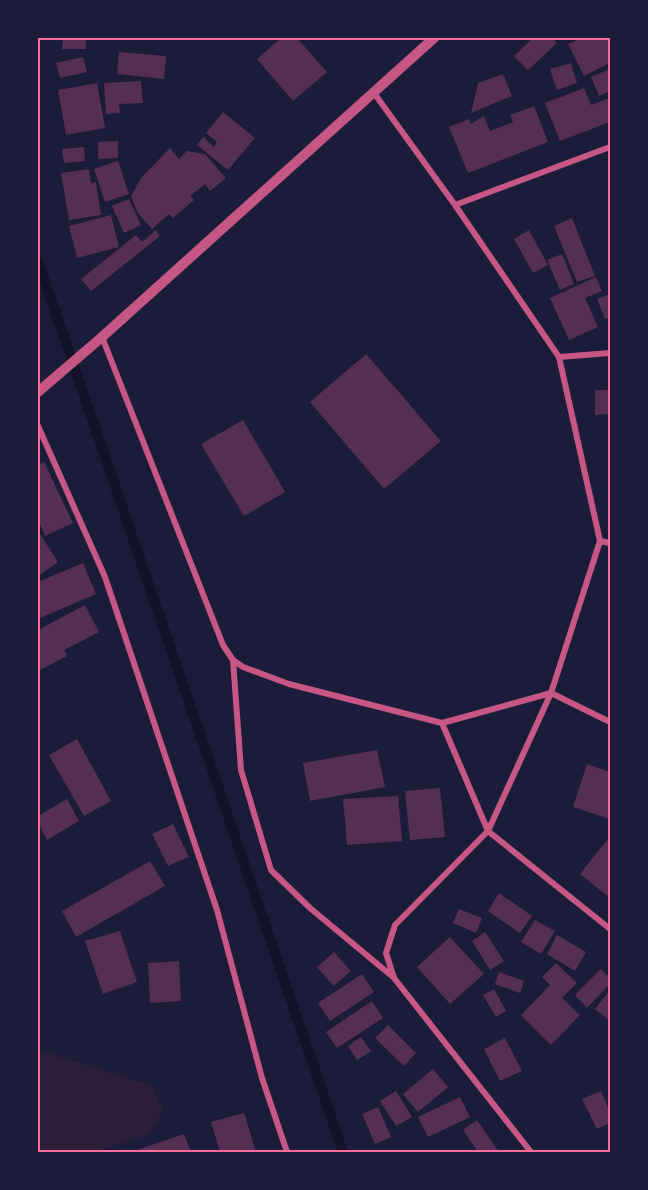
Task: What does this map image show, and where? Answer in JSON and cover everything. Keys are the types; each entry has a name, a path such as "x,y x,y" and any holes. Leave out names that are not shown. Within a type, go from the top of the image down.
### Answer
{"street":[{"path":"38,392 434,38"},
{"path":"374,93 455,205 559,357 600,541 551,693 488,831 395,925 386,954 393,978"},
{"path":"455,205 610,147"},
{"path":"102,337 223,645 233,660 241,770 271,870 310,908 393,978 531,1152"},
{"path":"559,357 610,353"},
{"path":"38,426 105,577 217,910 262,1078 287,1152"},
{"path":"600,541 610,543"},
{"path":"233,660 289,684 348,701 442,723 551,693 610,722"},
{"path":"442,723 488,831 610,929"}],"shaded area":[{"path":"38,1050 151,1085 163,1110 150,1134 97,1152 38,1152"}],"building":[{"path":"63,38 86,38 86,49 62,49"},
{"path":"281,38 297,38 327,72 293,101 257,59"},
{"path":"533,38 552,38 557,43 528,70 514,56"},
{"path":"581,38 610,38 610,63 584,76 568,44"},
{"path":"119,52 166,56 164,79 117,74"},
{"path":"83,57 87,72 60,78 56,63"},
{"path":"571,63 577,83 557,90 550,69"},
{"path":"610,69 610,91 599,96 591,77"},
{"path":"503,74 512,96 471,113 478,83"},
{"path":"141,81 143,103 119,104 120,113 106,114 104,83"},
{"path":"97,83 105,128 66,135 58,90"},
{"path":"584,88 591,105 610,98 610,122 560,141 545,103"},
{"path":"534,106 548,142 468,173 449,127 469,119 471,124 484,116 490,131 513,122 510,115"},
{"path":"223,112 255,138 228,170 197,145 203,137 214,147 217,142 206,133"},
{"path":"118,141 118,158 98,159 98,142"},
{"path":"84,147 85,161 64,163 62,149"},
{"path":"170,148 179,159 187,151 205,154 226,178 210,191 205,184 190,196 194,200 173,218 169,214 152,229 137,212 131,196 141,178"},
{"path":"118,161 129,194 105,202 94,169"},
{"path":"89,169 91,183 96,182 101,215 69,220 61,173"},
{"path":"129,199 141,225 124,233 112,206"},
{"path":"111,215 119,247 77,258 69,226"},
{"path":"572,218 595,276 577,282 554,226"},
{"path":"156,230 160,236 91,291 81,279 136,235 142,242"},
{"path":"529,230 548,265 533,273 514,239"},
{"path":"562,254 574,284 560,290 547,260"},
{"path":"596,277 602,291 585,298 598,327 569,340 550,298"},
{"path":"610,294 610,317 605,319 597,299"},
{"path":"366,354 441,441 384,489 310,402"},
{"path":"595,390 610,390 610,414 595,415"},
{"path":"243,420 285,492 244,516 201,444"},
{"path":"44,462 73,523 45,536 38,520 38,465"},
{"path":"38,531 58,562 38,576"},
{"path":"83,563 96,594 38,619 38,582"},
{"path":"85,605 99,632 64,650 67,656 38,671 38,630"},
{"path":"77,739 111,801 84,816 49,755"},
{"path":"377,750 385,787 310,801 303,763"},
{"path":"587,764 610,772 610,819 573,807"},
{"path":"440,788 445,837 410,840 405,791"},
{"path":"398,796 402,841 347,845 343,799"},
{"path":"67,799 79,821 47,840 38,823 38,816"},
{"path":"173,824 189,857 168,866 152,834"},
{"path":"607,840 610,843 610,898 580,874"},
{"path":"150,861 165,886 76,937 62,911"},
{"path":"499,893 532,916 520,933 488,911"},
{"path":"459,909 482,918 476,933 453,923"},
{"path":"535,920 555,931 541,954 521,942"},
{"path":"120,931 137,982 103,994 85,941"},
{"path":"485,932 504,961 490,970 472,941"},
{"path":"557,935 586,952 575,971 547,954"},
{"path":"450,937 484,974 450,1004 417,967"},
{"path":"334,952 351,971 334,986 317,967"},
{"path":"179,961 181,1001 150,1003 148,963"},
{"path":"556,963 577,983 562,998 580,1015 551,1045 521,1015 550,985 542,977"},
{"path":"601,969 610,978 610,984 587,1008 575,995"},
{"path":"499,972 524,981 520,993 495,984"},
{"path":"362,974 374,992 330,1021 318,1003"},
{"path":"494,989 506,1011 496,1017 483,995"},
{"path":"610,990 610,1021 595,1009"},
{"path":"372,1001 383,1018 337,1048 326,1032"},
{"path":"388,1025 416,1053 404,1066 375,1038"},
{"path":"361,1037 371,1051 357,1060 348,1046"},
{"path":"505,1038 522,1071 500,1081 484,1049"},
{"path":"433,1069 448,1087 418,1112 403,1094"},
{"path":"396,1091 412,1117 396,1126 380,1101"},
{"path":"601,1091 610,1112 610,1123 597,1129 582,1099"},
{"path":"460,1097 470,1117 428,1137 418,1117"},
{"path":"378,1107 391,1137 375,1144 362,1114"},
{"path":"244,1113 256,1152 220,1152 211,1122"},
{"path":"477,1120 499,1152 478,1152 463,1130"},
{"path":"184,1134 191,1152 131,1152"}],"waterway":[{"path":"38,261 343,1152"}]}
